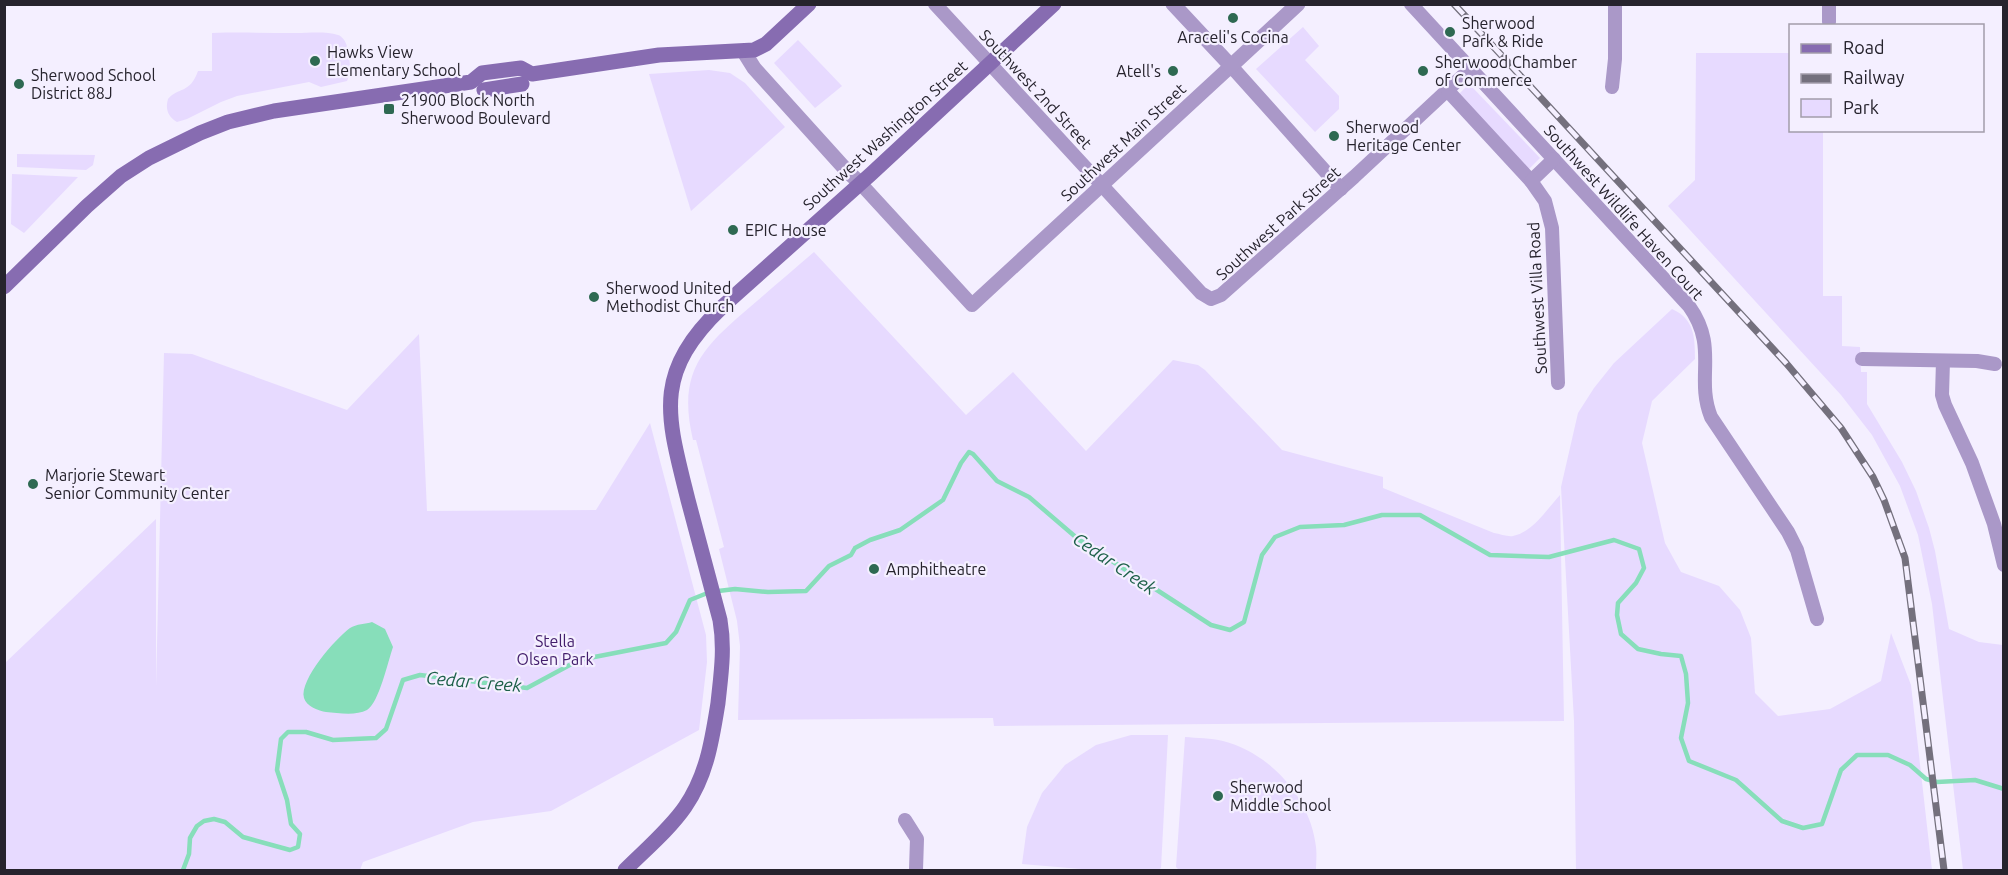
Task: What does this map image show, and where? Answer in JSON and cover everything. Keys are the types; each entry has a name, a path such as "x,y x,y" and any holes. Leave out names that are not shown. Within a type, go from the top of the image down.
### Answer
{"main road":[{"path":"4,287 121,176 149,158 228,122 274,111 478,86 482,73 521,68 527,79 659,55 754,50 766,44 809,4"},
{"name":"Southwest Washington Street","path":"625,870 680,815 702,778 710,752 724,650 720,620 670,426 671,394 678,366 690,343 709,319 1054,4"}],"street":[{"name":"Southwest 2nd Street","path":"935,4 1201,293 1211,299"},
{"path":"1173,4 1341,189"},
{"name":"Southwest Main Street","path":"860,183 972,304 1298,4"},
{"name":"Southwest Wildlife Haven Court","path":"1412,4 1698,318 1705,342 1706,398 1711,417 1788,532 1800,559 1817,619"},
{"path":"1612,87 1616,59 1615,4"},
{"path":"1829,4 1829,22"},
{"path":"744,52 754,68 839,163 860,183"},
{"name":"Southwest Park Street","path":"1211,299 1221,295 1341,189 1470,69"},
{"name":"Southwest Villa Road","path":"1448,91 1531,181 1545,201 1551,218 1558,383"},
{"path":"1531,181 1554,159"},
{"path":"1862,359 1977,361 1995,364"},
{"path":"1943,360 1942,395 1972,463 1994,524 2004,565"},
{"path":"905,820 917,839 916,870"}],"green space":[{"path":"1303,27 1319,46 1305,60 1339,96 1339,109 1315,132 1256,69"},
{"path":"317,32 338,35 346,43 348,49 349,77 347,81 321,87 309,82 237,96 177,122 168,112 168,99 188,87 198,71 212,71 212,33"},
{"path":"798,40 842,86 815,108 774,63"},
{"path":"1696,53 1789,53 1789,132 1823,132 1823,296 1842,296 1842,346 1860,347 1861,372 1867,372 1867,404 1902,462 1916,491 1935,551 1949,629 1979,642 2003,645 2003,870 1963,870 1932,604 1918,535 1900,486 1872,435 1841,395 1668,206 1695,180"},
{"path":"709,70 730,73 745,83 785,127 691,211 649,74"},
{"path":"1466,87 1473,88 1540,158 1527,171 1460,97 1460,93"},
{"path":"17,154 95,155 93,165 86,170 17,167"},
{"path":"12,174 78,177 24,233 11,224"},
{"path":"814,252 966,415 1013,372 1086,451 1173,360 1198,365 1205,370 1282,450 1383,477 1383,488 1494,533 1511,536 1527,530 1560,495 1564,721 994,726 993,718 738,720 740,646 737,621 719,549 724,547 696,440 693,440 688,396 691,379 707,349 733,322"},
{"path":"1672,309 1685,318 1692,329 1695,359 1652,401 1642,443 1665,543 1681,572 1719,586 1740,610 1751,638 1755,693 1778,716 1830,709 1881,681 1891,633 1911,685 1932,870 1576,870 1574,721 1561,487 1578,413 1614,363"},
{"name":"Stella Olsen Park","path":"419,334 427,511 596,510 650,423 706,635 707,662 699,730 551,811 473,822 363,862 360,870 5,870 5,663 156,519 156,687 164,353 192,354 347,410"},
{"path":"1131,735 1168,735 1161,868 1158,870 1093,870 1022,864 1027,827 1042,793 1065,765 1096,745"},
{"path":"1185,737 1218,740 1240,747 1272,767 1285,780 1306,811 1316,850 1316,870 1179,870 1176,867"}],"shaded area":[{"path":"372,622 385,629 393,647 379,691 371,706 363,712 347,714 323,711 310,706 305,701 304,690 320,660 350,628"}],"waterway":[{"name":"Cedar Creek","path":"183,870 189,854 190,838 197,826 204,821 214,819 225,822 243,837 290,850 298,847 300,834 291,824 287,800 277,770 281,739 288,732 306,732 333,740 376,738 386,729 403,680 420,675 527,688 579,660 666,643 676,632 690,600 710,592 735,589 768,592 806,591 829,566 851,555 855,548 870,540 900,530 943,500 969,452 997,481 1029,497 1078,539 1211,625 1230,630 1244,622 1262,555 1275,537 1300,527 1344,525 1382,515 1420,515 1490,555 1549,557 1614,540 1639,549 1644,568 1636,583 1618,603 1617,615 1621,634 1638,649 1681,656 1686,674 1688,703 1681,738 1689,761 1736,780 1782,821 1803,828 1822,824 1841,770 1857,755 1888,755 1910,765 1926,779 1937,782 1975,780 2004,789"}],"railway":[{"path":"1454,4 1786,363 1841,428 1873,477 1905,558 1944,870"}],"place":[{"name":"Araceli's Cocina","path":"1233,18"},
{"name":"Sherwood Park & Ride","path":"1450,32"},
{"name":"Hawks View Elementary School","path":"315,61"},
{"name":"Atell's","path":"1173,71"},
{"name":"Sherwood Chamber of Commerce","path":"1423,71"},
{"name":"Sherwood School District 88J","path":"19,84"},
{"name":"21900 Block North Sherwood Boulevard","path":"389,109"},
{"name":"Sherwood Heritage Center","path":"1334,136"},
{"name":"EPIC House","path":"733,230"},
{"name":"Sherwood United Methodist Church","path":"594,297"},
{"name":"Marjorie Stewart Senior Community Center","path":"33,484"},
{"name":"Amphitheatre","path":"874,569"},
{"name":"Sherwood Middle School","path":"1218,796"}]}
